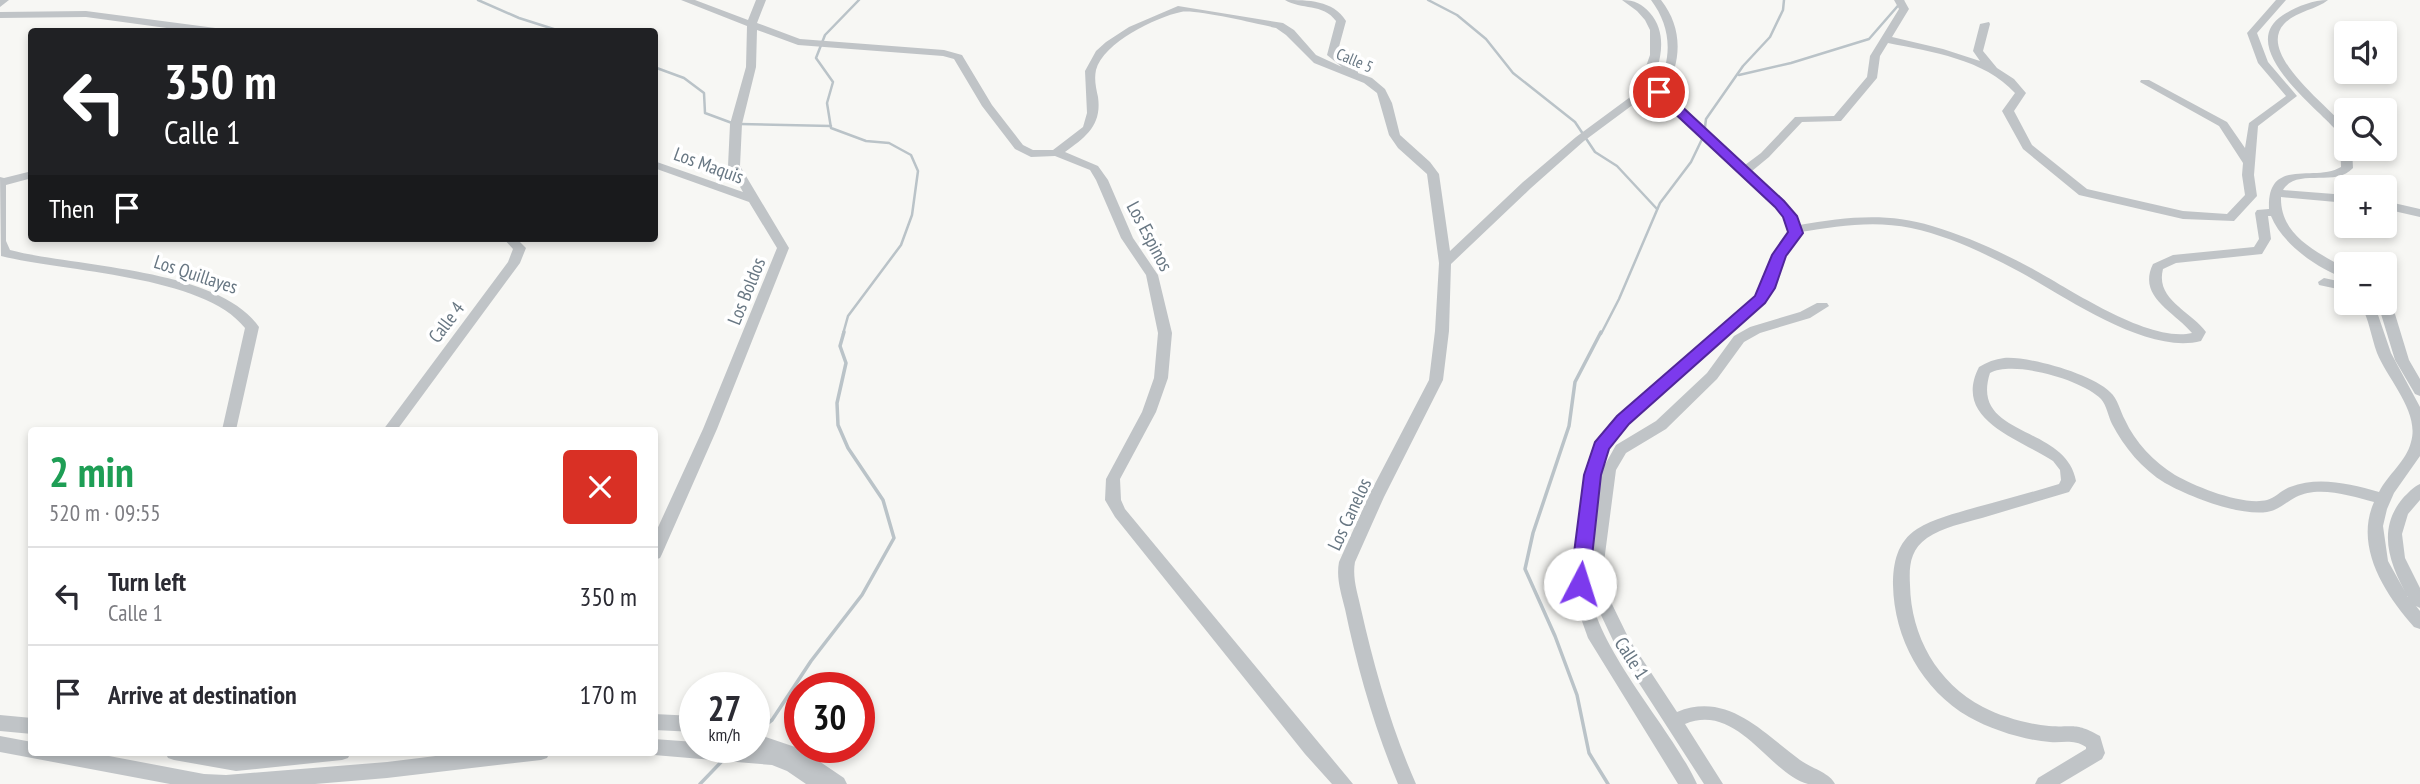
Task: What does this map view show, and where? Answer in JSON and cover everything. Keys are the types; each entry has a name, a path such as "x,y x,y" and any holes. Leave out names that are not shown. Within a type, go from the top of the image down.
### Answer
{"street":[{"path":"0,4 4,0"},
{"name":"Los Espinos","path":"686,0 798,41 944,52 958,57 987,106 1019,147 1031,154 1056,153 1094,169 1102,180 1127,238 1152,275 1165,333 1161,378 1149,412 1113,479 1113,500 1120,513 1311,748 1344,784"},
{"name":"Los Boldos","path":"658,545 710,429 783,248 734,166 736,124 751,67 752,24 761,0"},
{"path":"1290,0 1324,7 1336,13 1340,21 1332,55 1362,79"},
{"path":"1627,0 1645,14 1654,26 1657,42 1654,66 1642,94"},
{"path":"1656,0 1664,9 1671,25 1673,49 1671,69 1659,92"},
{"path":"1745,171 1765,155 1799,119 1837,120 1872,78 1875,56 1904,9 1899,0"},
{"path":"1886,39 1968,60 2014,82 2021,93 2008,111 2026,147 2083,192 2183,215 2230,218 2251,196 2249,163 2253,125 2292,96 2263,63 2252,33 2281,0"},
{"path":"2323,0 2279,23 2273,32 2271,43 2275,57 2285,72 2341,129 2346,140 2347,168 2341,173 2289,178 2281,183 2276,193 2275,212 2283,230 2334,266"},
{"path":"1056,153 1091,125 1095,111 1089,80 1091,67 1100,53 1122,36 1182,4"},
{"name":"Calle 5","path":"1182,4 1279,25 1290,31 1316,60 1362,79 1381,92 1391,129 1398,141 1428,165 1433,174 1445,263"},
{"path":"0,15 86,14 193,28"},
{"path":"1985,24 1978,51 1995,72"},
{"path":"2145,82 2222,124 2249,163"},
{"path":"1445,263 1580,139 1642,94 1659,92 1785,210 1796,229 1868,219 1924,227 2004,260 2115,319 2158,334 2189,339 2197,337 2197,330 2159,294 2154,277 2157,267 2173,259 2258,251 2264,247 2266,240 2261,213 2275,212"},
{"name":"Los Maquis","path":"658,165 753,199"},
{"path":"0,182 28,175"},
{"name":"Los Quillayes","path":"0,182 0,241 5,253 126,274 225,303 249,319 252,327 230,427"},
{"path":"2276,193 2334,198"},
{"path":"2397,208 2420,213"},
{"name":"Calle 1","path":"1688,784 1601,645 1584,609 1580,573 1594,465 1601,447 1614,428 1760,299 1768,288 1779,255 1796,229"},
{"name":"Calle 4","path":"392,427 514,263 520,248 513,242"},
{"name":"Los Canelos","path":"1407,784 1397,761 1359,637 1345,573 1347,562 1376,497 1436,380 1442,331 1445,263"},
{"path":"2324,282 2334,284"},
{"path":"1714,784 1618,637 1601,598 1596,562 1612,461 1621,449 1653,431 1668,418 1718,368 1739,339 1755,330 1805,316 1822,306"},
{"path":"2373,315 2386,358 2416,411 2420,428 2413,454 2384,499 2376,529 2379,559 2396,594 2420,622"},
{"path":"2388,315 2402,360 2420,391"},
{"path":"2055,782 2096,753 2094,742 2078,733 2049,734 2020,728 1966,706 1945,690 1931,674 1910,637 1904,614 1902,564 1908,547 1921,534 1947,522 2064,488 2069,481 2070,473 2059,459 2007,429 1987,412 1979,396 1984,369 2000,363 2018,363 2096,388 2108,398 2125,433 2140,452 2161,473 2188,487 2254,506 2269,506 2290,493 2316,487 2353,491 2384,499"},
{"path":"2420,489 2402,510 2395,536 2402,568 2420,600"},
{"path":"1674,721 1689,714 1706,713 1741,724 1765,738 1798,768 1826,784"},
{"path":"658,722 679,723"},
{"path":"0,723 28,726"},
{"path":"0,744 28,749"},
{"path":"658,747 773,757 804,766 816,784"},
{"path":"770,749 838,784"},
{"path":"63,756 204,782 226,783 387,770 507,756"},
{"path":"217,756 273,756"},
{"path":"226,783 239,758"}],"waterway":[{"path":"478,0 550,28"},
{"path":"831,126 827,103 833,82 816,58 825,35 859,0"},
{"path":"1428,0 1457,15 1486,39 1513,73 1575,122 1595,152 1617,166 1657,209"},
{"path":"1601,334 1660,203 1691,162 1704,135 1706,119 1743,66 1770,37 1783,10 1784,0"},
{"path":"1739,75 1791,63 1869,39 1903,0"},
{"path":"658,68 684,78 704,93 705,113 732,123"},
{"path":"740,124 831,126"},
{"path":"831,126 866,141 889,143 911,155 918,171 912,215 901,245 848,316 843,334"},
{"path":"770,722 811,661 862,595 894,538 883,500 848,448 838,425 837,403 846,363 840,346 844,332"},
{"path":"1601,332 1575,382 1569,426 1533,533 1525,569 1555,636 1577,695 1589,753 1608,784"},
{"path":"700,784 720,763"}],"route":[{"path":"1580,584 1594,465 1607,437 1760,299 1768,288 1779,255 1796,233 1790,216 1780,204 1659,92"}]}
